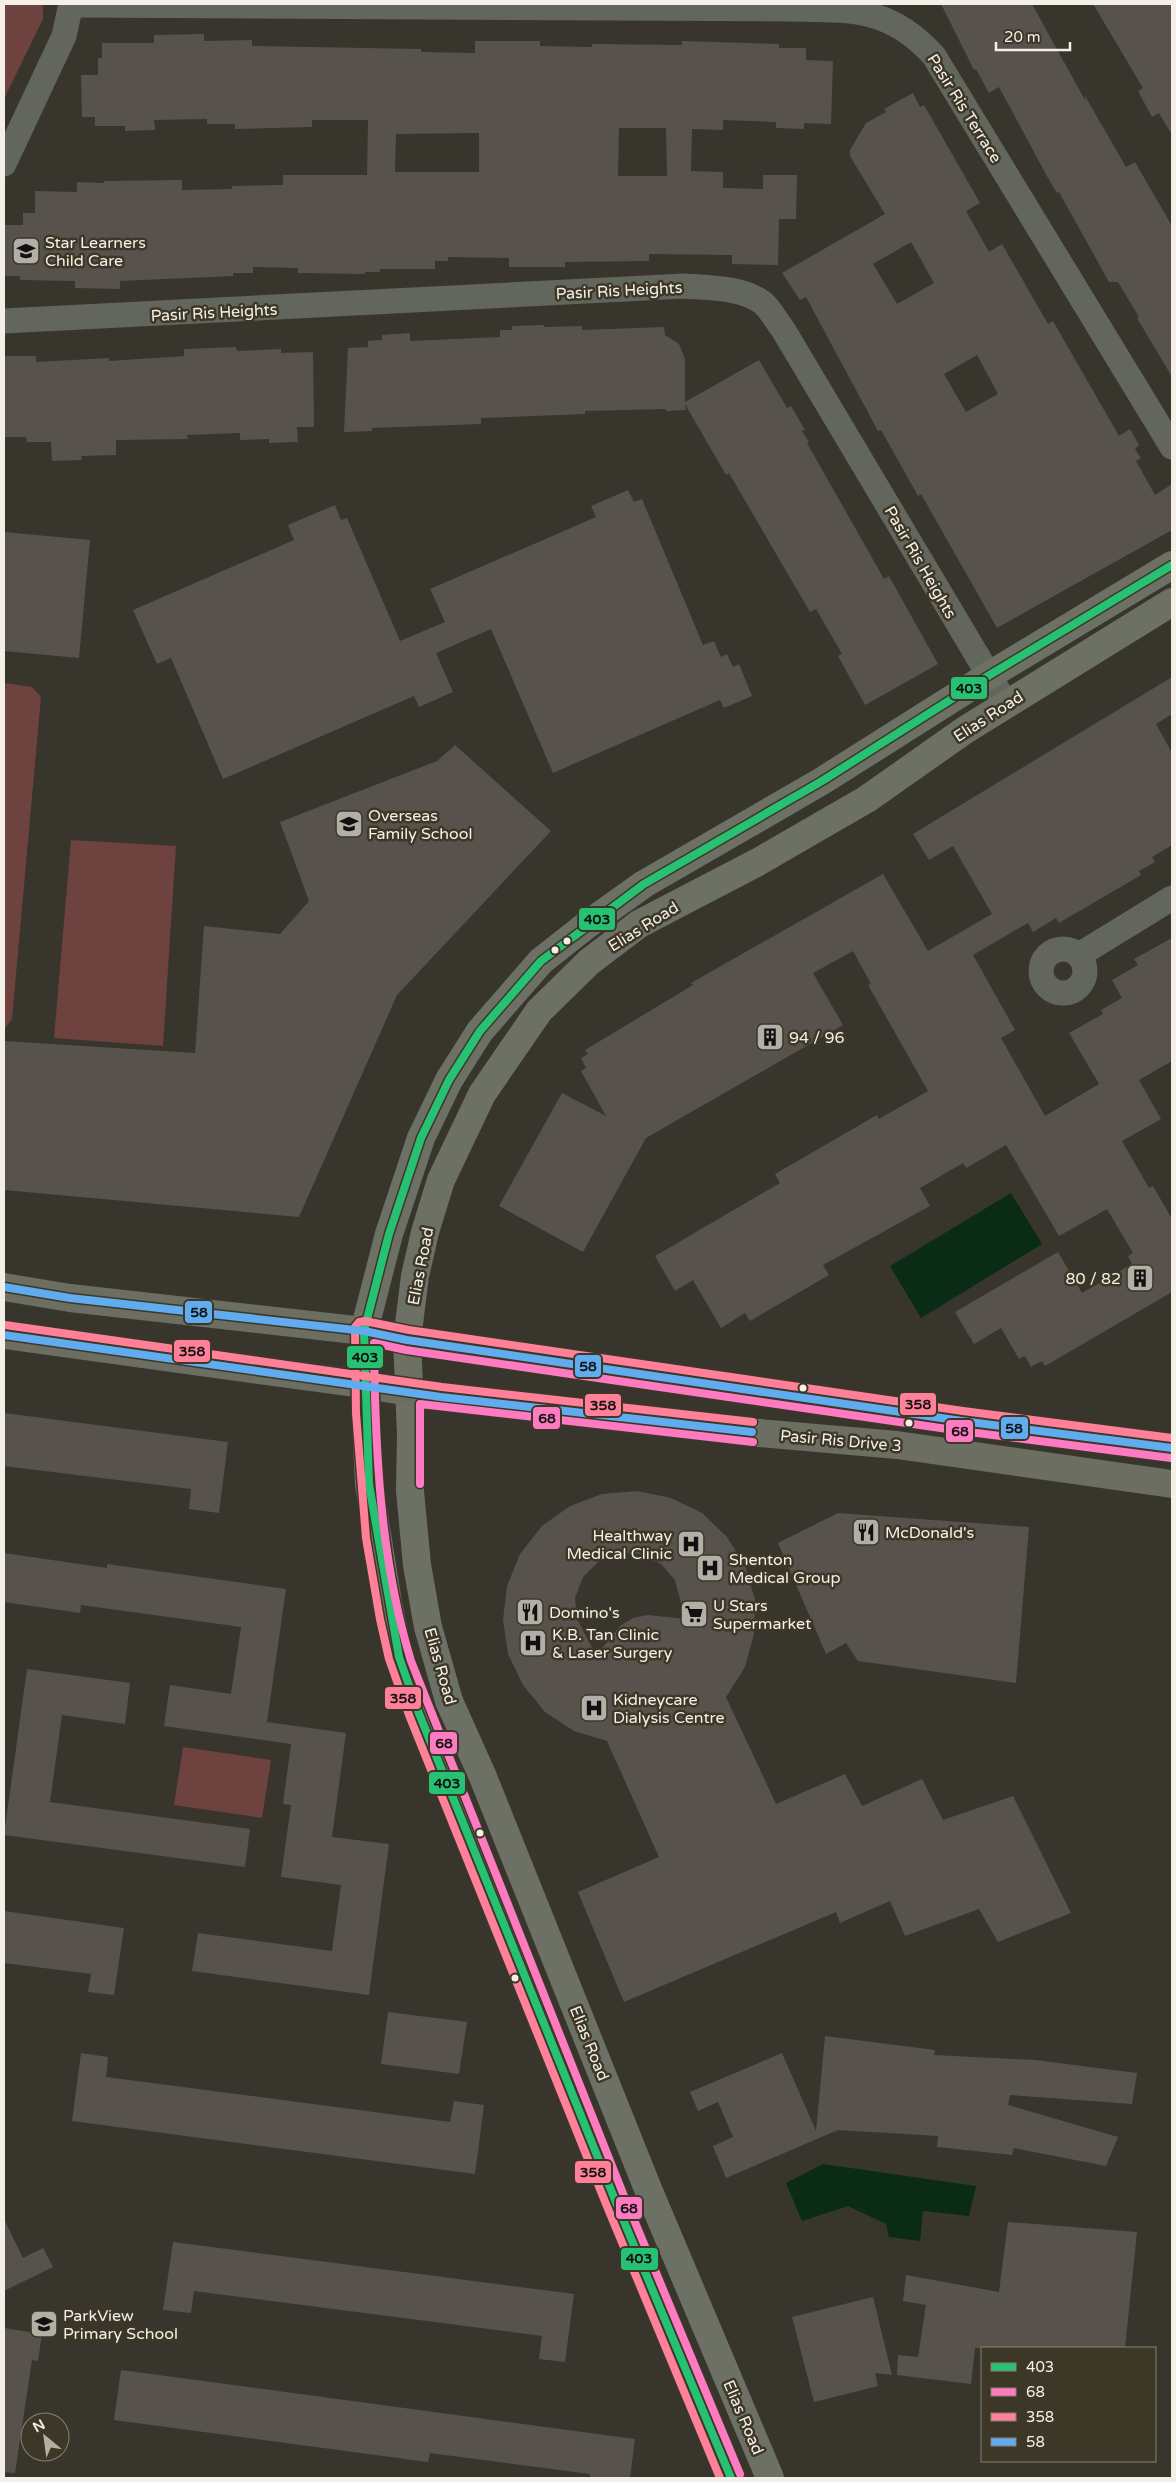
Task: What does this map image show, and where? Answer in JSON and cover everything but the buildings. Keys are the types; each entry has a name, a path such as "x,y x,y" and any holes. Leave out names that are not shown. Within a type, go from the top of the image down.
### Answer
{"main road":[{"name":"Elias Road","path":"731,2478 615,2200 421,1720 402,1666 388,1603 369,1484 364,1384 364,1331 389,1234 421,1138 450,1080 480,1031 541,961 644,884 822,781 988,676 1172,565"},
{"name":"Elias Road","path":"770,2478 648,2189 483,1778 449,1701 428,1627 417,1565 410,1491 410,1393 407,1340 415,1276 425,1232 441,1180 482,1094 539,1011 588,962 640,924 758,862 866,799 1006,704 1172,602"},
{"name":"Pasir Ris Drive 3","path":"4,1287 70,1298 364,1331 407,1340 953,1420 1172,1448"},
{"name":"Pasir Ris Drive 3","path":"4,1335 364,1384 410,1393 737,1431 897,1445 1172,1484"}],"street":[{"path":"4,164 64,36 71,4"},
{"name":"Pasir Ris Terrace","path":"71,4 850,10 883,18 918,39 934,56 1172,447"},
{"name":"Pasir Ris Heights","path":"4,321 684,286 722,289 749,296 763,304 784,331 1006,704"},
{"path":"1079,955 1172,898"}],"shaded area":[{"path":"4,4 43,4 43,19 4,99"},
{"path":"4,683 32,687 41,697 12,1019 4,1030"},
{"path":"71,840 176,846 163,1046 54,1038"},
{"path":"1011,1193 1042,1244 921,1318 890,1266"},
{"path":"183,1747 271,1760 262,1818 174,1805"},
{"path":"823,2164 976,2186 969,2216 923,2211 920,2241 889,2237 886,2224 848,2206 802,2221 786,2183"}],"transit line":[{"name":"403","path":"731,2478 615,2200 418,1711 399,1657 369,1484 364,1331 389,1234 421,1138 449,1080 480,1031 541,961 644,884 822,781 988,676 1172,565"},
{"name":"58","path":"4,1287 70,1298 364,1331 407,1340 962,1421 1172,1448"},
{"name":"358","path":"720,2478 606,2204 409,1715 389,1659 366,1538 356,1413 355,1327 359,1322 365,1321 409,1330 963,1411 1172,1438"},
{"name":"358","path":"5,1325 442,1387 753,1422"},
{"name":"58","path":"4,1335 441,1397 752,1432"},
{"name":"68","path":"740,2474 624,2196 411,1661 392,1583 381,1504 374,1343 406,1350 961,1431 1171,1458"},
{"name":"68","path":"420,1484 420,1404 753,1442"}],"place":[{"name":"Star Learners Child Care","path":"26,251"},
{"name":"Overseas Family School","path":"349,824"},
{"name":"94 / 96","path":"770,1037"},
{"name":"80 / 82","path":"1140,1278"},
{"name":"McDonald's","path":"866,1532"},
{"name":"Healthway Medical Clinic","path":"691,1544"},
{"name":"Shenton Medical Group","path":"710,1568"},
{"name":"Domino's","path":"530,1612"},
{"name":"U Stars Supermarket","path":"694,1614"},
{"name":"K.B. Tan Clinic & Laser Surgery","path":"533,1643"},
{"name":"Kidneycare Dialysis Centre","path":"594,1708"},
{"name":"ParkView Primary School","path":"44,2324"}]}
